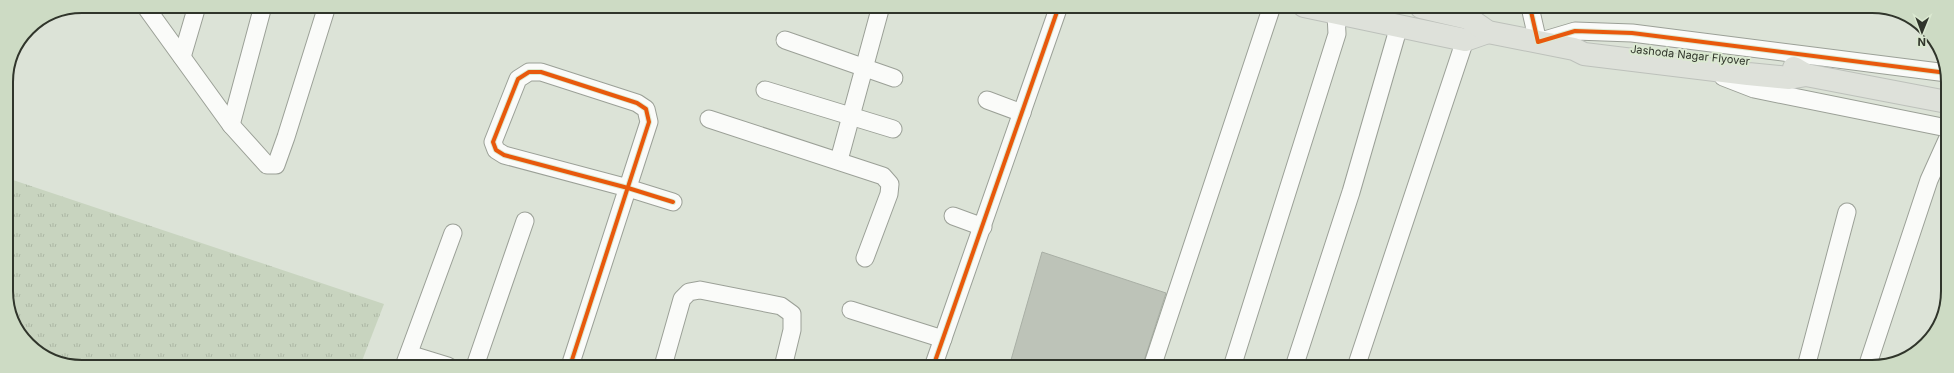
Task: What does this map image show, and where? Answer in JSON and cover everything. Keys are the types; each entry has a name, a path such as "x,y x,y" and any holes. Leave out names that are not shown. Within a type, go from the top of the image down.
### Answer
{"main road":[{"path":"1332,13 1465,40 1488,32"},
{"path":"1448,13 1468,18 1488,32 1574,48"},
{"name":"Jashoda Nagar Flyover","path":"1574,48 1585,44 1788,66 1806,75 1941,101"},
{"name":"Jashoda Nagar Flyover","path":"1574,48 1584,54 1698,68 1789,78 1806,75"}],"street":[{"path":"150,13 231,125 267,165 276,165 286,138 325,13"},
{"path":"182,57 195,13"},
{"path":"231,125 260,13"},
{"path":"839,160 879,13"},
{"path":"936,360 1057,13"},
{"path":"1154,360 1270,13"},
{"path":"1531,13 1538,42 1575,31 1632,33 1940,72"},
{"path":"1234,360 1338,34 1336,14"},
{"path":"1296,360 1351,192 1399,26"},
{"path":"785,40 894,78"},
{"path":"1358,360 1465,40"},
{"path":"1698,68 1754,88 1941,127"},
{"path":"572,360 628,188 648,122 646,108 637,103 541,72 529,72 518,79 493,142 496,150 504,155 628,188 673,202"},
{"path":"765,90 893,128"},
{"path":"987,100 1022,113"},
{"path":"709,119 839,160 883,176 890,184 890,194 866,258"},
{"path":"1869,360 1929,180 1941,153"},
{"path":"1808,360 1847,212"},
{"path":"953,216 983,227"},
{"path":"477,360 525,221"},
{"path":"407,360 453,232"},
{"path":"665,360 682,299 689,292 700,290 781,306 792,314 792,330 784,360"},
{"path":"850,310 943,339"}],"green space":[{"path":"13,180 384,304 362,360 82,360 64,358 48,351 27,333 18,317 14,304"}],"building":[{"path":"1042,252 1166,293 1144,360 1011,360"}],"cycle path":[{"path":"935,360 1057,13"},
{"path":"1531,13 1538,42 1575,31 1632,33 1940,72"},
{"path":"529,72 541,72 637,103 646,109 649,122 628,188 504,155 496,150 493,142 518,79 529,72"},
{"path":"572,360 628,188"},
{"path":"628,188 673,202"}]}
